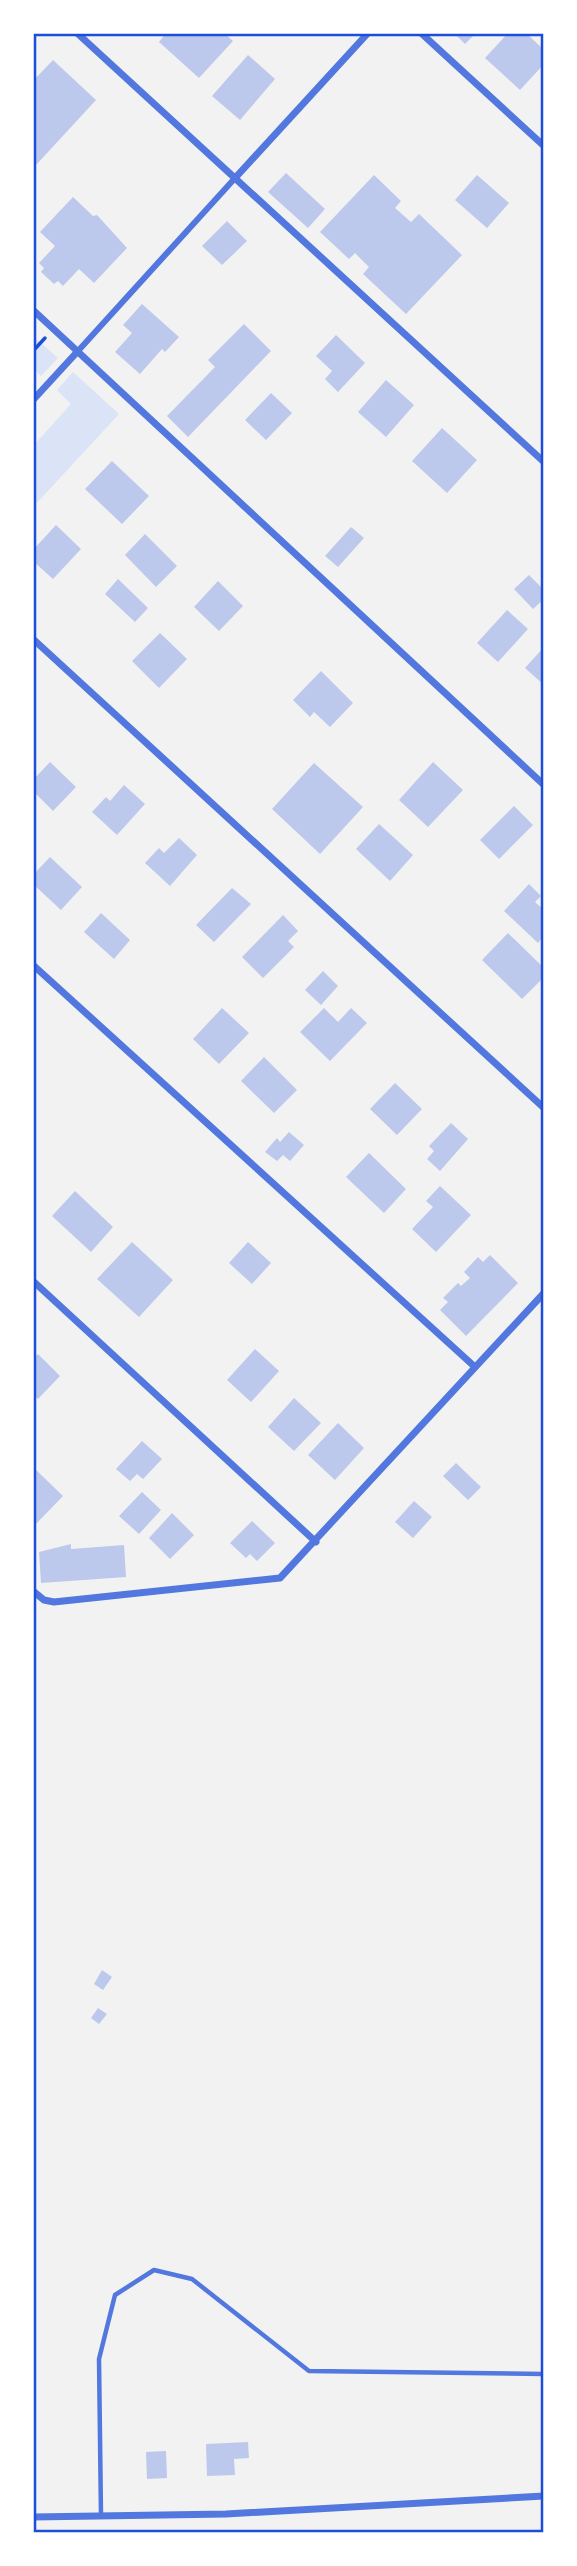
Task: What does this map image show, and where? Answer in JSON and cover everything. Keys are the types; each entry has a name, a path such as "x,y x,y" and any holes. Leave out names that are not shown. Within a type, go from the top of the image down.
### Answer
{"street":[{"path":"77,33 544,462"},
{"path":"33,400 368,33"},
{"path":"421,33 544,146"},
{"path":"33,310 544,785"},
{"path":"33,639 544,1108"},
{"path":"33,965 475,1367"},
{"path":"33,1281 316,1542"},
{"path":"33,1591 41,1598 54,1602 273,1580 287,1572 544,1293"},
{"path":"33,2517 226,2514 544,2496"}],"lane":[{"path":"102,2518 99,2359 116,2295 154,2270 192,2279 309,2371 544,2374"}],"shaded area":[{"path":"33,336 58,358 41,376 33,369"},
{"path":"73,372 119,414 33,507 33,446 71,404 57,390"}],"building":[{"path":"166,33 224,33 233,41 199,78 159,42"},
{"path":"454,33 476,33 465,44"},
{"path":"508,33 526,33 544,50 544,64 520,90 485,58"},
{"path":"248,55 275,79 240,120 212,96"},
{"path":"53,60 96,100 36,165 33,163 33,81"},
{"path":"286,173 325,209 308,228 268,192"},
{"path":"374,175 401,201 395,208 411,222 419,214 462,255 406,314 363,274 369,267 355,253 349,259 320,232"},
{"path":"477,175 509,203 487,228 455,200"},
{"path":"73,197 93,216 97,215 127,248 94,283 79,269 63,286 58,281 54,284 41,272 44,268 39,263 55,246 40,232"},
{"path":"227,221 247,241 222,265 202,246"},
{"path":"142,304 179,337 165,352 162,349 140,374 115,352 132,333 123,325"},
{"path":"244,324 271,351 188,437 167,416 215,367 208,360"},
{"path":"336,335 365,363 338,392 325,379 332,371 316,356"},
{"path":"386,380 414,405 386,437 358,412"},
{"path":"271,393 292,413 266,440 245,420"},
{"path":"442,428 477,460 447,493 412,461"},
{"path":"112,461 149,496 122,524 85,489"},
{"path":"56,525 81,549 53,579 33,561 33,550"},
{"path":"351,527 364,538 338,567 325,556"},
{"path":"145,534 177,566 156,587 125,555"},
{"path":"529,575 544,590 544,599 533,609 514,589"},
{"path":"118,579 148,608 135,622 105,594"},
{"path":"218,581 243,606 219,631 194,607"},
{"path":"507,610 528,629 498,662 477,643"},
{"path":"160,633 187,659 159,688 132,661"},
{"path":"544,647 544,685 525,668"},
{"path":"321,671 353,703 330,727 314,712 310,717 293,700"},
{"path":"50,762 76,787 53,811 33,791 33,780"},
{"path":"433,762 463,790 428,827 399,800"},
{"path":"314,763 363,807 320,854 272,809"},
{"path":"124,785 145,804 117,835 92,812 106,797 110,801"},
{"path":"514,806 533,825 499,859 480,840"},
{"path":"379,824 413,855 390,881 356,849"},
{"path":"179,838 197,855 170,886 145,863 159,848 164,853"},
{"path":"50,857 82,887 61,910 33,884 33,875"},
{"path":"529,884 541,896 535,902 544,910 544,936 538,943 504,911"},
{"path":"232,888 251,904 214,942 196,925"},
{"path":"101,913 130,940 114,959 84,932"},
{"path":"283,915 298,931 288,941 294,947 263,978 242,957"},
{"path":"508,933 544,968 544,977 522,999 482,960"},
{"path":"323,971 338,986 321,1005 305,990"},
{"path":"222,1008 249,1033 219,1064 193,1039"},
{"path":"324,1008 338,1022 351,1008 367,1023 330,1061 300,1032"},
{"path":"264,1057 297,1090 274,1113 241,1081"},
{"path":"395,1083 422,1109 397,1135 370,1109"},
{"path":"451,1123 468,1139 440,1171 427,1159 434,1151 429,1146"},
{"path":"289,1132 304,1145 290,1161 283,1155 277,1161 265,1152 277,1138 280,1142"},
{"path":"369,1153 406,1189 384,1213 346,1177"},
{"path":"440,1186 471,1215 436,1252 412,1229 433,1207 426,1201"},
{"path":"75,1191 113,1227 91,1252 52,1216"},
{"path":"132,1242 173,1280 139,1317 97,1279"},
{"path":"248,1242 271,1263 252,1284 229,1263"},
{"path":"490,1255 518,1283 466,1336 440,1310 448,1302 443,1298 458,1283 461,1286 470,1278 464,1272 478,1257 483,1262"},
{"path":"255,1349 279,1371 251,1402 227,1380"},
{"path":"38,1354 60,1376 38,1399 33,1395 33,1359"},
{"path":"294,1398 321,1423 294,1451 268,1427"},
{"path":"338,1423 364,1448 335,1480 308,1455"},
{"path":"142,1441 162,1459 143,1479 137,1474 130,1481 116,1469"},
{"path":"456,1463 481,1487 468,1500 443,1476"},
{"path":"33,1467 63,1496 33,1527"},
{"path":"142,1492 161,1510 139,1534 119,1516"},
{"path":"414,1501 432,1517 413,1538 395,1522"},
{"path":"172,1513 194,1535 170,1559 149,1538"},
{"path":"252,1521 275,1543 257,1561 250,1554 246,1558 230,1543"},
{"path":"71,1544 71,1549 124,1545 126,1577 41,1583 39,1552"},
{"path":"102,1970 112,1977 103,1990 94,1984"},
{"path":"98,2008 107,2014 99,2024 91,2018"},
{"path":"248,2442 249,2458 234,2459 235,2475 207,2476 206,2444"},
{"path":"166,2451 167,2478 147,2479 146,2452"}]}
